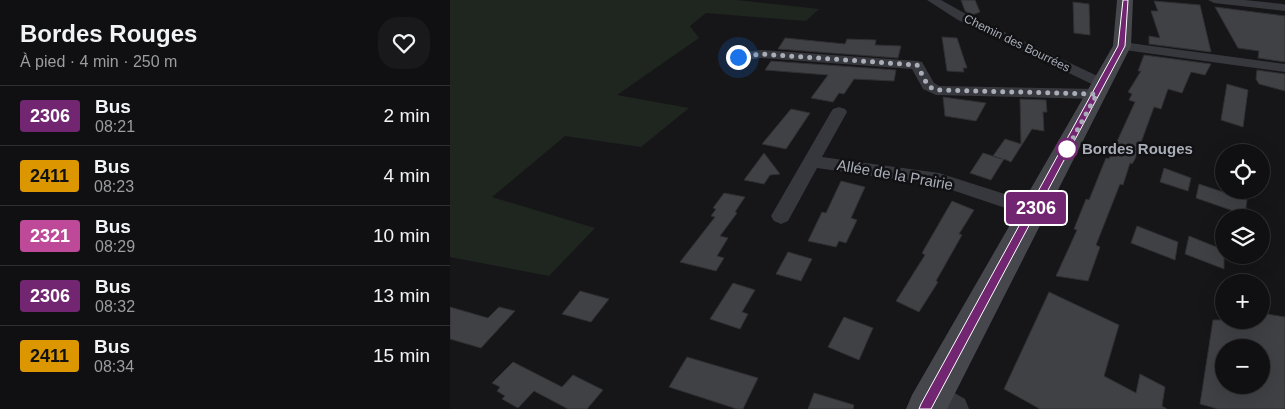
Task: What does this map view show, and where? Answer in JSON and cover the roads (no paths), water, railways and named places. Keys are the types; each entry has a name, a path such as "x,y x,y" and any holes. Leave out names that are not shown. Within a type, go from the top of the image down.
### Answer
{"street":[{"name":"Chemin des Bourrées","path":"933,0 1100,89"},
{"path":"938,404 1035,211 1051,175 1122,46 1125,0"},
{"path":"1214,0 1282,8"},
{"path":"1122,46 1285,68"},
{"path":"738,57 761,54 917,65 928,86 936,90 1100,89"},
{"name":"Allée de la Prairie","path":"781,216 840,112"},
{"name":"Allée de la Prairie","path":"812,161 939,180 1035,211"}],"place":[{"name":"Bordes Rouges","path":"1067,149"}]}
